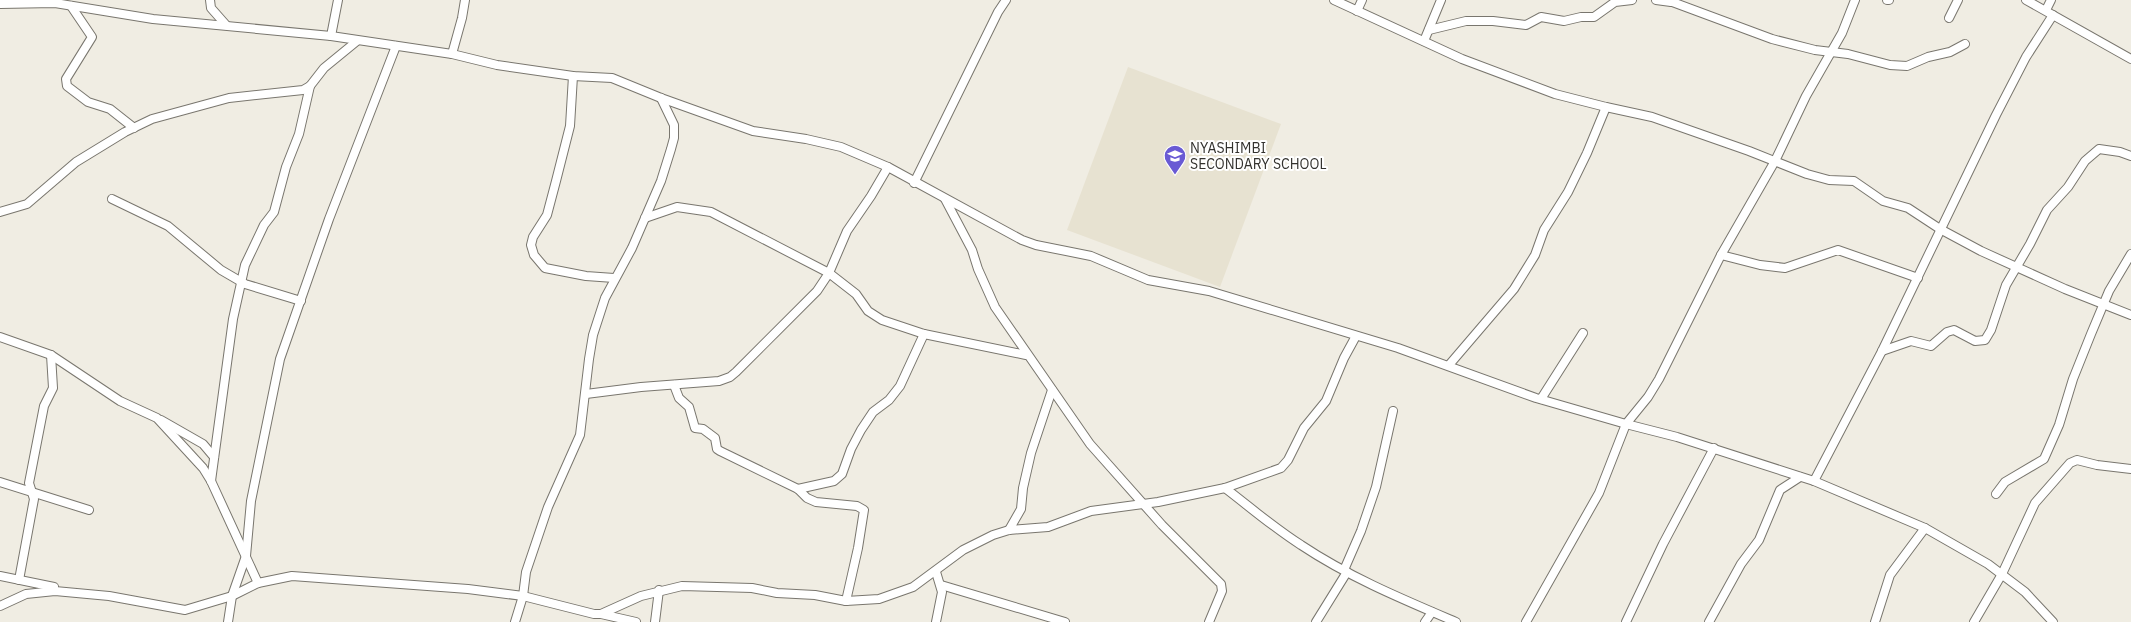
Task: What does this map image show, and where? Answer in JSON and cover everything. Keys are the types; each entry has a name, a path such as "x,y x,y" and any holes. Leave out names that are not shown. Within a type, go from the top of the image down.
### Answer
{"street":[{"path":"210,0 211,8 226,25"},
{"path":"331,36 338,0"},
{"path":"452,54 462,18 465,0"},
{"path":"914,183 998,12 1006,0"},
{"path":"1334,0 1462,59 1555,94 1652,117 1820,178 1854,181 1883,201 1908,208 1940,229 2017,267 2065,289 2131,315"},
{"path":"1357,11 1362,0"},
{"path":"1424,41 1430,30 1441,0"},
{"path":"1430,30 1466,21 1493,20 1526,25 1541,18 1564,21 1581,17 1594,17 1616,2 1632,0"},
{"path":"1656,0 1669,1 1772,39 1815,50 1831,51 1902,67 1928,57 1950,52 1965,44"},
{"path":"1526,622 1599,493 1626,424 1648,397 1659,379 1721,255 1775,161 1806,96 1842,33 1855,0"},
{"path":"1949,18 1958,0"},
{"path":"2026,0 2131,59"},
{"path":"2046,10 2051,0"},
{"path":"0,4 17,2 55,3 147,18 331,36 452,54 497,65 573,76 612,78 661,98 753,131 806,139 836,146 888,167 914,183 1022,240 1036,245 1091,256 1148,280 1209,291 1449,365 1541,399 1714,448 1814,482 1925,528 2002,574 2025,592 2053,622"},
{"path":"71,6 92,37 66,79 67,86 88,102 110,109 134,128"},
{"path":"1814,482 1882,351 1940,229 2026,57 2053,15"},
{"path":"212,481 233,319 241,282 250,252 264,225 274,212 286,167 299,134 310,86 324,68 357,41"},
{"path":"228,622 232,596 246,556 251,501 280,359 329,219 396,46"},
{"path":"573,76 570,126 547,215 533,237 531,245 534,255 545,268 586,276 614,278"},
{"path":"0,212 27,204 76,162 134,128 162,115 201,104 258,94 298,92 310,86"},
{"path":"515,622 523,596 526,572 548,507 580,435 593,334 605,298 614,278 621,270 661,181 674,138 674,125 661,98"},
{"path":"1449,365 1514,289 1534,255 1544,230 1568,192 1587,153 1606,107"},
{"path":"1882,351 1912,340 1931,346 1947,332 1954,330 1975,341 1985,340 1992,330 2001,296 2047,210 2068,188 2085,161 2093,152 2099,149 2120,152 2131,156"},
{"path":"586,394 719,381 730,377 762,348 817,291 829,273 847,231 872,196 888,167"},
{"path":"112,199 168,226 221,270 241,282 301,301"},
{"path":"945,199 972,250 989,296 1026,355 1090,444 1144,504 1221,584 1222,591 1209,622"},
{"path":"645,218 677,207 711,212 829,273 856,294 871,314 882,320 924,334 1026,355"},
{"path":"1721,255 1760,265 1785,268 1838,250 1918,278"},
{"path":"1996,494 2005,482 2044,459 2059,425 2073,379 2104,304 2131,254"},
{"path":"1541,399 1583,333"},
{"path":"798,489 834,481 842,474 851,449 861,430 873,412 888,400 900,386 924,334"},
{"path":"601,614 659,590 682,586 726,586 815,595 846,601 879,599 895,595 913,587 936,572 963,550 993,535 1009,530 1048,527 1091,511 1144,504 1225,488 1276,471 1284,465 1304,428 1326,401 1344,358 1356,336"},
{"path":"0,337 51,355 120,401 157,418 203,444 214,457"},
{"path":"19,580 34,499 29,483 44,406 54,388 51,355"},
{"path":"674,385 679,398 689,407 695,428 703,430 715,438 717,449 720,451 798,489 807,498 816,502 857,506 864,510 858,548 846,601"},
{"path":"1009,530 1021,509 1023,488 1031,452 1052,390"},
{"path":"1316,622 1345,571 1361,530 1376,487 1393,411"},
{"path":"157,418 212,481 258,583"},
{"path":"1626,622 1663,544 1714,448"},
{"path":"1974,622 2002,574 2035,503 2070,463 2077,460 2097,465 2131,469"},
{"path":"1709,622 1740,564 1758,540 1780,490 1800,477"},
{"path":"0,482 89,510"},
{"path":"1225,488 1301,545 1345,571 1391,595 1456,622"},
{"path":"1875,622 1890,575 1925,528"},
{"path":"936,572 942,592 936,622"},
{"path":"0,576 54,587"},
{"path":"0,606 26,594 43,592 109,596 185,610 232,596 258,583 292,576 314,576 468,589 523,596 636,622"},
{"path":"941,585 1065,622"},
{"path":"655,622 659,590"},
{"path":"1425,622 1432,612"}],"shaded area":[{"name":"NYASHIMBI SECONDARY SCHOOL","path":"1128,67 1281,124 1220,287 1067,230"}],"place":[{"name":"NYASHIMBI SECONDARY SCHOOL","path":"1175,176"}]}
